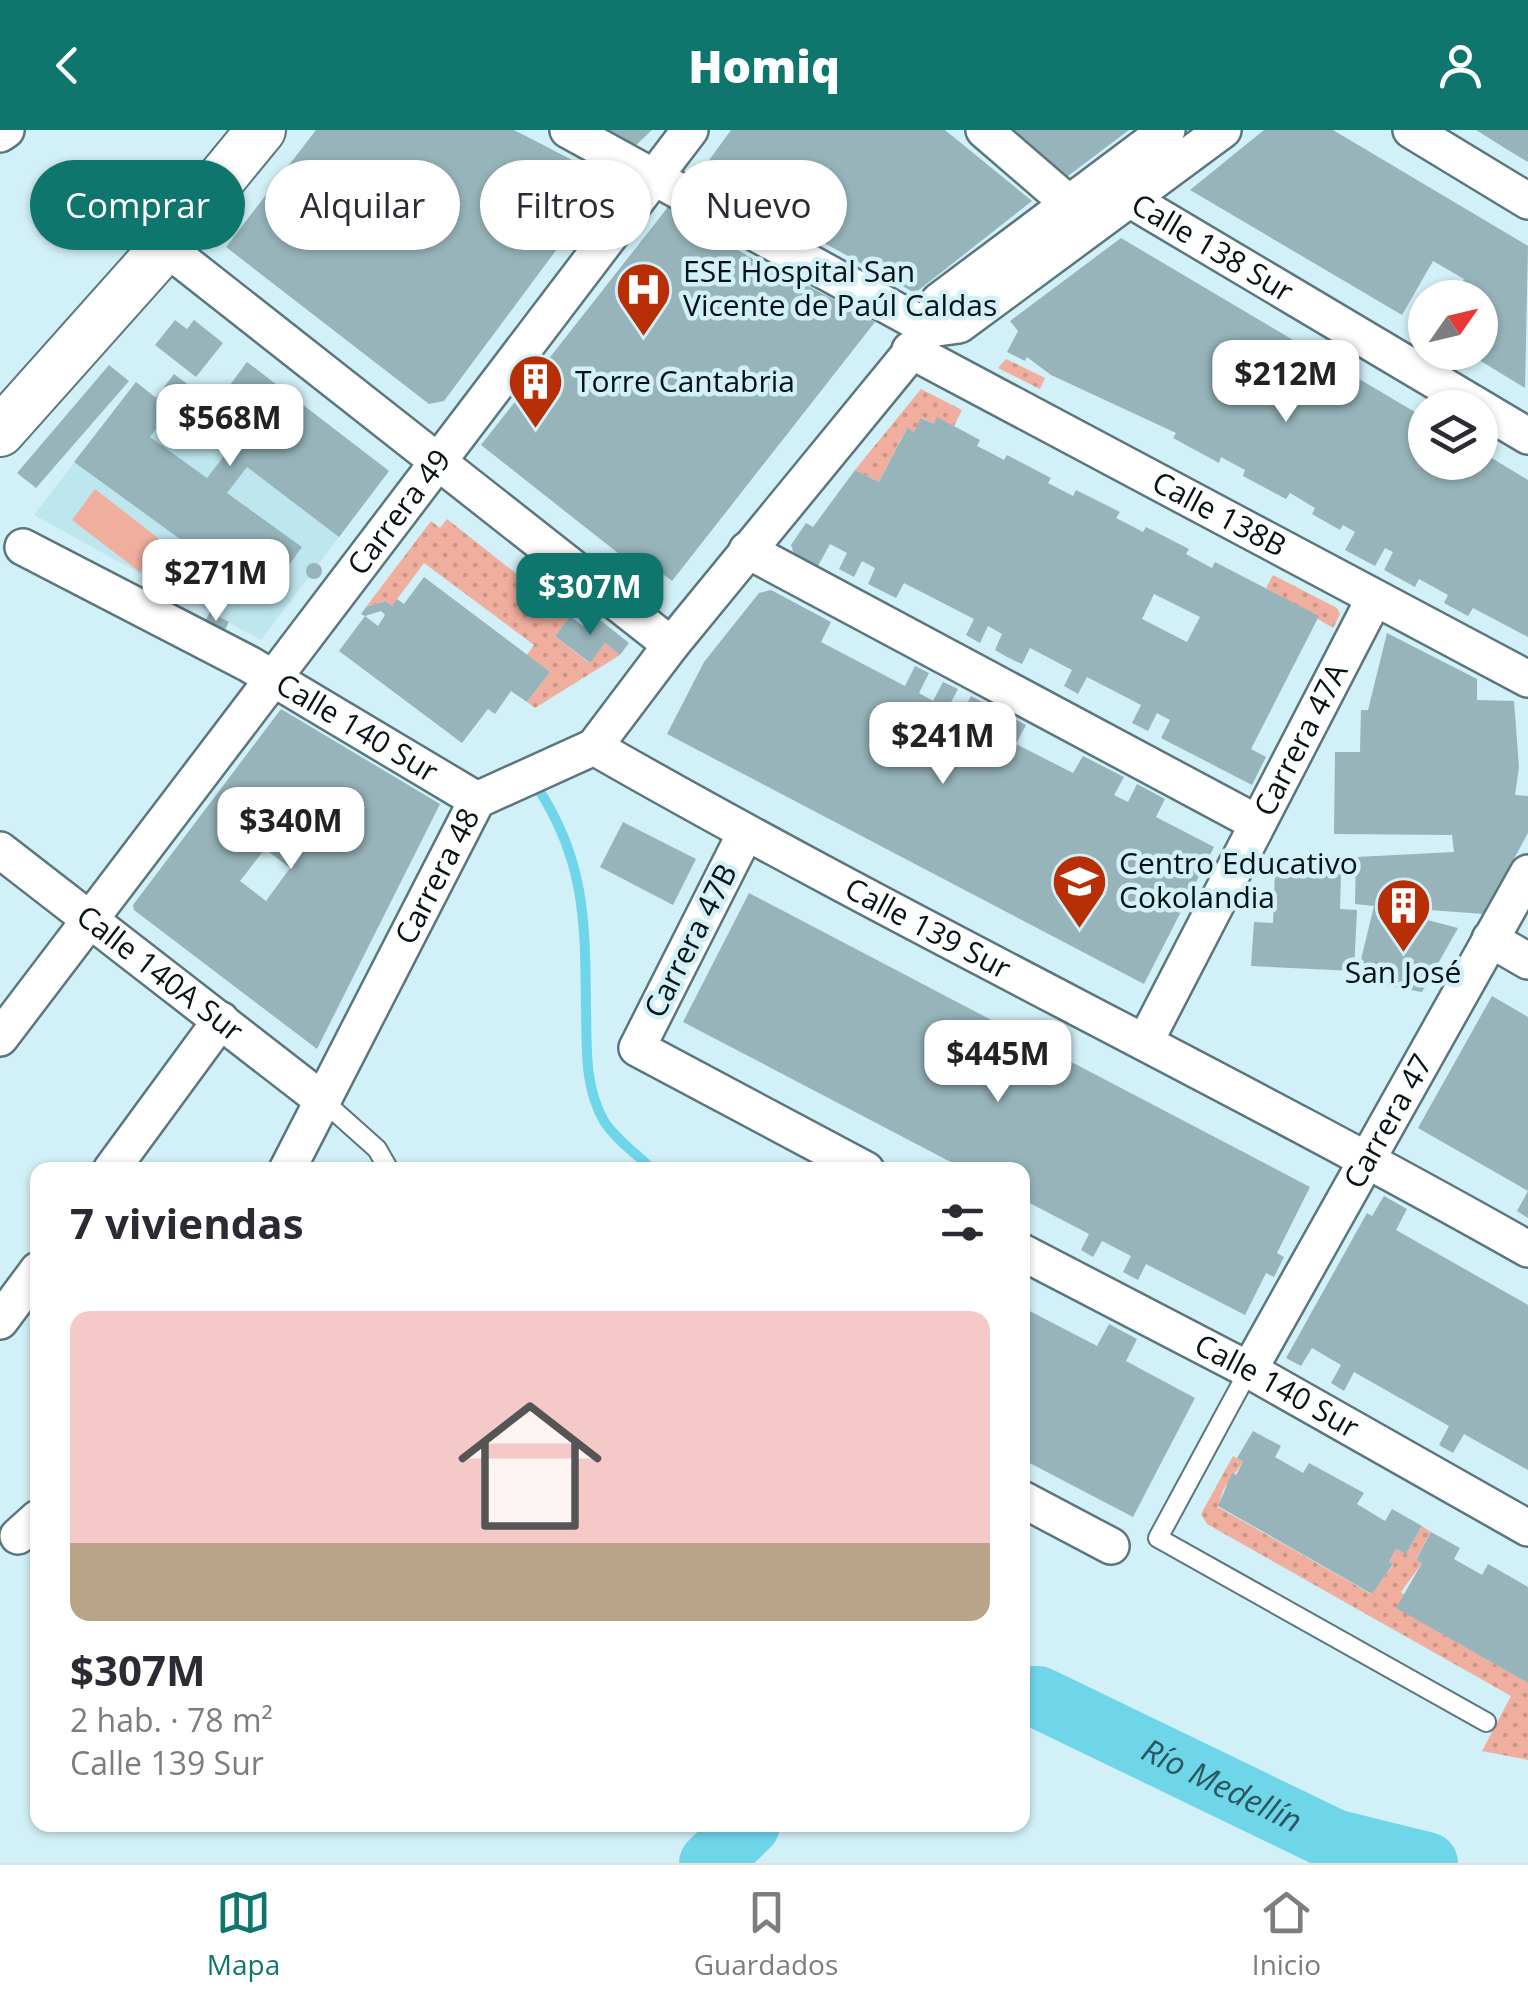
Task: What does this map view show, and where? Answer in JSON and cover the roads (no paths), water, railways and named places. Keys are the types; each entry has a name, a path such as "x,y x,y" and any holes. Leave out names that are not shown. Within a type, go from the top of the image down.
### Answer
{"main road":[{"path":"237,160 261,130"},
{"path":"0,432 163,250"}],"street":[{"name":"Calle 138B","path":"568,130 653,175 920,340 1374,598 1528,680"},
{"name":"Carrera 49","path":"0,1038 690,130"},
{"path":"984,130 1082,215"},
{"path":"1121,186 1167,130"},
{"path":"920,340 959,326 1082,215 1121,186 1223,130"},
{"path":"1411,130 1528,202"},
{"name":"Calle 138 Sur","path":"1121,186 1528,436"},
{"path":"170,250 670,645"},
{"name":"Carrera 48","path":"291,1162 477,800 594,747 670,645 920,340"},
{"name":"Calle 140 Sur","path":"23,547 273,678 477,800"},
{"path":"747,550 1257,823"},
{"name":"Carrera 47A","path":"1146,1040 1374,598"},
{"name":"Calle 139 Sur","path":"594,747 745,834 1369,1158 1528,1249"},
{"name":"Carrera 47B","path":"745,834 637,1048 851,1162"},
{"name":"Calle 140A Sur","path":"0,850 321,1098"},
{"name":"Carrera 47","path":"1249,1370 1528,873"},
{"path":"1490,939 1528,961"},
{"path":"117,1162 221,1020"},
{"name":"Calle 140 Sur","path":"1030,1256 1249,1370 1528,1528"},
{"path":"1030,1503 1110,1546"}],"lane":[{"path":"321,1098 377,1149 384,1162"},
{"path":"1249,1370 1158,1538 1486,1722"}],"waterway":[{"path":"537,787 565,841 580,893 587,1051 593,1094 609,1128 644,1162"},
{"path":"1030,1688 1038,1697"},
{"name":"Río Medellín","path":"1030,1697 1038,1697 1334,1840 1427,1863"},
{"name":"Río Medellín","path":"710,1863 742,1832"}],"place":[{"name":"ESE Hospital San Vicente de Paúl Caldas","path":"644,338"},
{"name":"Torre Cantabria","path":"536,431"},
{"name":"Centro Educativo Cokolandia","path":"1080,930"},
{"name":"San José","path":"1403,954"}]}
